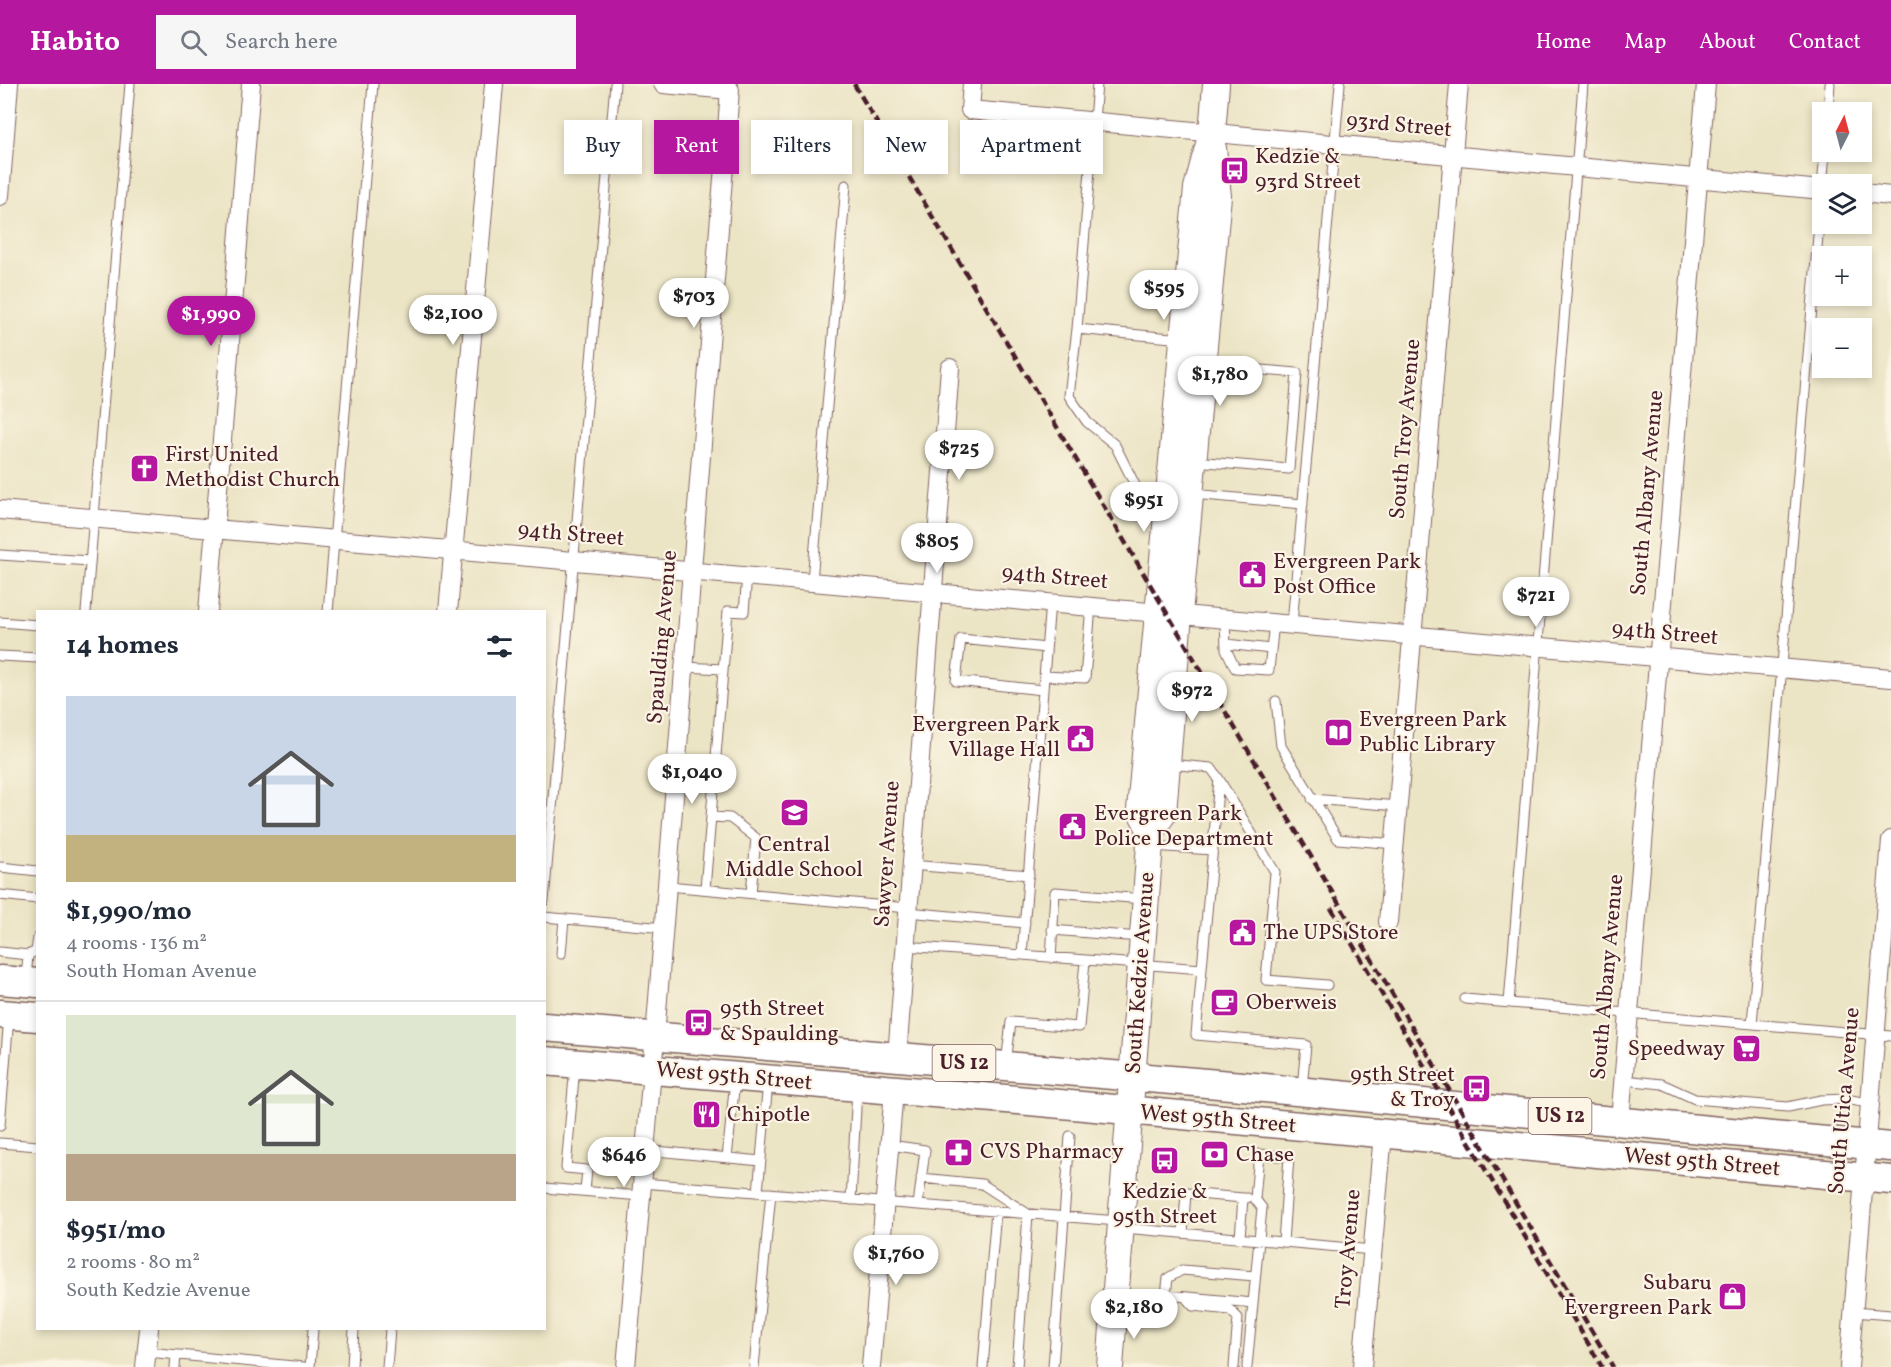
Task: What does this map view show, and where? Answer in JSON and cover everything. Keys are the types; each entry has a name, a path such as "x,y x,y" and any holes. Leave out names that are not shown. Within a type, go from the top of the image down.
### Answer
{"main road":[{"name":"South Kedzie Avenue","path":"1180,495 1193,460 1218,196 1212,133 1216,84"},
{"name":"South Kedzie Avenue","path":"1110,1367 1150,839 1140,810 1168,613 1180,495 1184,339 1197,188 1212,133"},
{"name":"South Kedzie Avenue","path":"1150,839 1163,814 1167,764 1168,613"},
{"path":"5,1014 36,1017"},
{"name":"West 95th Street","path":"546,1027 1133,1077 1878,1145"},
{"name":"West 95th Street","path":"546,1060 1891,1180"}],"street":[{"path":"0,196 9,84"},
{"path":"208,610 251,84"},
{"path":"448,610 494,84"},
{"path":"663,84 731,87"},
{"name":"93rd Street","path":"972,84 970,110 1073,120"},
{"name":"South Troy Avenue","path":"1388,922 1459,84"},
{"name":"South Albany Avenue","path":"1620,1121 1706,84"},
{"name":"Spaulding Avenue","path":"626,1367 668,886 731,87"},
{"name":"93rd Street","path":"1103,123 1812,189"},
{"path":"1872,194 1891,196"},
{"name":"Sawyer Avenue","path":"897,1057 950,368"},
{"name":"94th Street","path":"0,510 812,580 1891,678"},
{"name":"South Utica Avenue","path":"1849,1367 1863,1178 1878,1145 1869,1103 1883,1035 1891,840"},
{"path":"871,1367 894,1090"},
{"name":"Troy Avenue","path":"1362,1367 1383,1134"},
{"path":"146,1360 149,1330"}],"lane":[{"path":"86,610 130,84"},
{"path":"328,610 373,84"},
{"path":"546,878 615,84"},
{"path":"1094,120 1097,84"},
{"path":"1225,618 1226,649 1235,668 1269,670 1271,649 1283,623 1303,504 1340,84"},
{"path":"1509,1003 1583,84"},
{"path":"1829,102 1830,84"},
{"path":"1090,174 1070,396 1087,422 1115,445 1137,489 1180,495 1303,504"},
{"path":"812,580 846,185"},
{"path":"1752,1024 1818,234"},
{"path":"1077,329 1184,339"},
{"path":"1193,460 1289,469 1297,373 1202,365"},
{"path":"0,555 90,561"},
{"path":"705,889 728,611 744,612 747,575"},
{"path":"1022,956 1050,602"},
{"path":"1044,676 1085,678 1091,606"},
{"path":"0,622 36,625"},
{"path":"1043,690 956,681 961,639 1046,648"},
{"path":"1226,644 1271,649"},
{"path":"0,656 36,658"},
{"path":"685,667 723,669"},
{"path":"1276,701 1281,746 1338,839 1395,844"},
{"path":"1167,764 1211,768 1275,872 1266,980 1327,985"},
{"path":"1219,779 1196,1035 1306,1045 1302,1092"},
{"path":"1312,799 1398,806"},
{"path":"711,817 730,818 756,838 751,893"},
{"path":"1150,839 1213,850"},
{"path":"911,865 1029,875"},
{"path":"0,867 36,871"},
{"path":"668,886 1025,923"},
{"path":"1051,958 1055,892 1146,899"},
{"path":"0,896 36,899"},
{"path":"546,917 664,928"},
{"path":"561,954 564,919"},
{"path":"1052,930 1144,938"},
{"path":"905,946 1202,969"},
{"path":"0,952 23,975 36,951"},
{"path":"1006,1066 1011,1022 1079,1027 1085,960"},
{"path":"1465,999 1883,1035"},
{"path":"0,1126 5,1014"},
{"path":"575,1063 566,1168 587,1170 585,1191"},
{"path":"727,1158 736,1077"},
{"path":"758,1192 769,1079"},
{"path":"1624,1080 1662,1084 1695,1099 1788,1107 1821,1100 1845,1099 1869,1103"},
{"path":"851,1200 857,1087"},
{"path":"1053,1367 1070,1136"},
{"path":"0,1143 36,1146"},
{"path":"890,1145 925,1150 918,1205"},
{"path":"645,1150 761,1161"},
{"path":"1247,1367 1262,1208 1255,1199 1259,1154 1289,1157 1283,1242"},
{"path":"921,1178 982,1184 1028,1214"},
{"path":"546,1188 585,1191 642,1189 758,1192 1064,1217 1183,1233 1373,1250"},
{"path":"754,1367 771,1193"},
{"path":"1183,1233 1186,1193 1255,1199"},
{"path":"1240,1238 1244,1198"},
{"path":"983,1367 996,1211"},
{"path":"1017,1367 1028,1214"},
{"path":"1253,1304 1166,1295 1167,1278 1182,1270 1255,1276"},
{"path":"1185,1297 1193,1306 1230,1310 1238,1318 1234,1367"},
{"path":"1853,1312 1891,1315"},
{"path":"310,1367 313,1330"},
{"path":"352,1367 354,1330"},
{"path":"387,1367 390,1330"},
{"path":"146,1360 176,1355 304,1367"},
{"path":"175,1367 176,1355"}],"railway":[{"path":"854,84 1613,1367"},
{"path":"1331,908 1602,1367"}],"place":[{"name":"Kedzie & 93rd Street","path":"1234,170"},
{"name":"First United Methodist Church","path":"144,468"},
{"name":"Evergreen Park Post Office","path":"1252,575"},
{"name":"Evergreen Park Public Library","path":"1338,733"},
{"name":"Evergreen Park Village Hall","path":"1081,738"},
{"name":"Central Middle School","path":"794,813"},
{"name":"Evergreen Park Police Department","path":"1073,827"},
{"name":"The UPS Store","path":"1242,933"},
{"name":"Oberweis","path":"1225,1003"},
{"name":"95th Street & Spaulding","path":"699,1022"},
{"name":"Speedway","path":"1746,1049"},
{"name":"95th Street & Troy","path":"1476,1088"},
{"name":"Chipotle","path":"706,1115"},
{"name":"CVS Pharmacy","path":"959,1152"},
{"name":"Chase","path":"1215,1155"},
{"name":"Kedzie & 95th Street","path":"1165,1160"},
{"name":"Subaru Evergreen Park","path":"1733,1296"}]}
